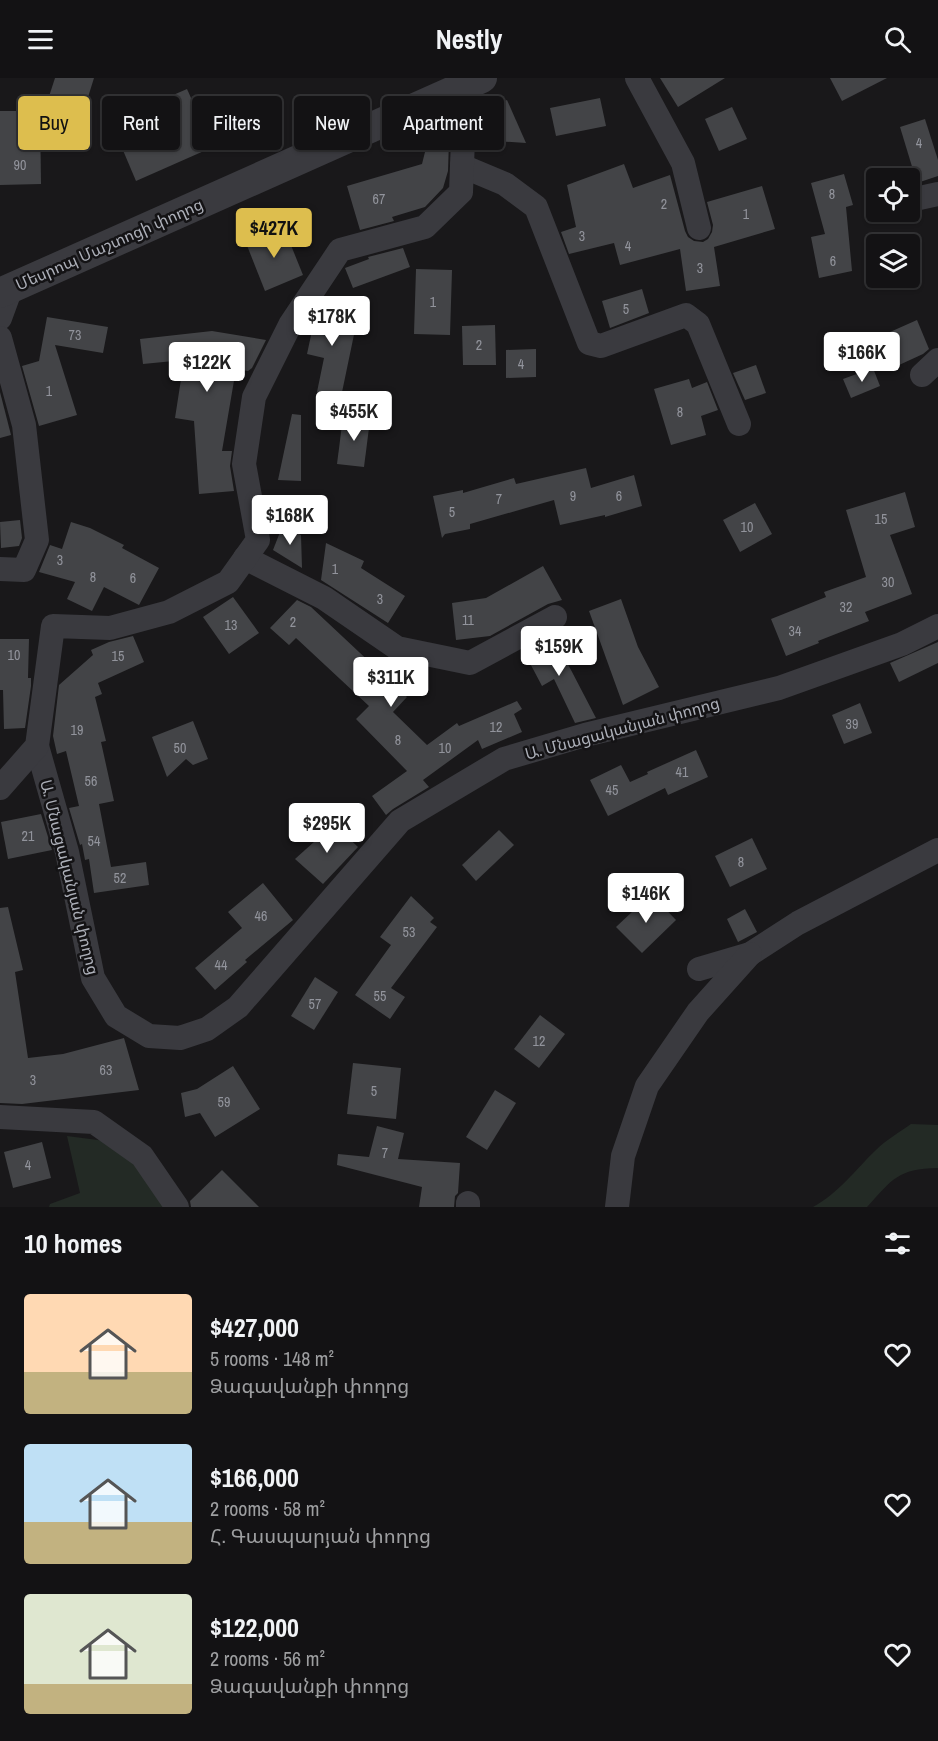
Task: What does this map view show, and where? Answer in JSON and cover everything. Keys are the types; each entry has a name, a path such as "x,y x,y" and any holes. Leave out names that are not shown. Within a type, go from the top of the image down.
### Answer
{"street":[{"path":"637,78 683,164 699,228"},
{"path":"3,780 37,746 53,626 110,628 169,612 228,582 258,540 244,464 254,397 291,325 340,250 425,227 461,192 462,166 473,82"},
{"name":"Մեսրոպ Մաշտոցի փողոց","path":"6,290 473,82"},
{"path":"462,166 505,184 536,207 589,343 601,346 686,315 698,324 739,424"},
{"path":"0,318 6,290"},
{"path":"0,338 24,426 37,540 24,570 0,569"},
{"path":"245,558 324,598 397,648 470,663 555,617"},
{"name":"Ա. Մնացականյան փողոց","path":"37,746 67,852 93,978 116,1016 149,1036 180,1038 207,1029 238,1007 400,821 504,759 585,735 779,688 902,644 938,626"},
{"path":"617,1207 623,1156 647,1086 698,1012 750,954 798,923 938,850"},
{"path":"699,969 750,954"},
{"path":"0,1117 94,1122 142,1156 177,1207"}],"shaded area":[{"path":"911,1124 938,1125 938,1168 904,1173 883,1189 867,1207 813,1207 839,1188 880,1146"},
{"path":"67,1136 113,1142 133,1159 165,1207 49,1207 50,1204 80,1193"}],"building":[{"path":"55,78 94,78 88,96 49,96"},
{"path":"660,78 725,78 678,107"},
{"path":"830,78 887,78 842,101"},
{"path":"187,89 192,100 192,150 206,150 136,181 123,150 180,150 180,96 171,96"},
{"path":"600,98 606,126 556,136 550,108"},
{"path":"507,100 526,143 504,142 504,101"},
{"path":"732,107 747,139 719,151 705,119"},
{"path":"0,111 18,111 18,150 41,150 41,184 0,185"},
{"path":"925,119 938,160 938,176 920,182 920,168 912,168 900,127"},
{"path":"426,150 449,150 448,171 443,188 425,207 392,217 394,221 360,230 347,186 422,164"},
{"path":"624,164 633,188 670,175 685,231 694,241 703,242 712,232 713,225 707,202 762,186 775,229 714,247 720,286 686,291 680,249 620,265 614,243 569,254 561,232 576,227 567,185"},
{"path":"844,174 853,205 846,207 852,271 819,278 811,237 825,234 811,183"},
{"path":"284,228 303,275 265,291 246,243"},
{"path":"403,248 410,267 353,288 345,268 369,259 368,257"},
{"path":"416,269 452,270 450,335 414,334"},
{"path":"642,289 649,313 610,328 602,301"},
{"path":"320,306 356,314 353,325 356,325 341,397 317,392 324,358 307,354 316,312"},
{"path":"47,317 108,327 103,353 55,345 77,415 39,426 22,366 39,361"},
{"path":"917,320 929,349 886,371 872,340"},
{"path":"495,325 496,365 463,365 462,326"},
{"path":"212,331 266,340 252,368 248,371 236,369 222,451 232,451 230,466 234,491 199,494 194,421 175,418 184,360 143,364 140,339"},
{"path":"536,349 536,377 506,378 506,350"},
{"path":"756,365 766,393 745,400 733,373"},
{"path":"873,368 880,386 851,398 843,379"},
{"path":"689,379 692,388 707,382 718,410 701,416 706,435 671,445 654,389"},
{"path":"0,392 11,435 0,438"},
{"path":"292,414 301,415 301,481 278,480"},
{"path":"343,417 370,420 364,467 337,464"},
{"path":"586,468 591,488 634,475 642,506 605,517 605,515 560,525 554,500 470,524 470,529 445,534 442,538 433,496 463,490 463,493 514,478 516,484"},
{"path":"905,492 915,527 890,535 912,594 865,612 869,621 786,656 771,619 826,597 824,592 866,577 846,510"},
{"path":"755,503 772,534 740,552 723,520"},
{"path":"20,520 22,538 19,546 1,548 0,522"},
{"path":"71,522 90,528 124,545 122,548 159,568 139,605 104,587 92,611 67,599 75,582 39,572 50,545 62,549"},
{"path":"282,527 301,535 302,568 273,550"},
{"path":"326,543 364,561 361,568 405,596 388,623 321,580"},
{"path":"543,566 562,600 548,604 490,636 456,640 452,603 486,598"},
{"path":"233,597 259,633 229,654 203,617"},
{"path":"621,599 638,647 659,687 623,705 589,611"},
{"path":"297,600 311,607 407,697 393,712 427,745 457,723 459,726 517,701 522,709 514,714 522,732 482,749 478,740 423,780 429,787 386,815 372,796 407,771 356,719 369,706 296,638 289,645 270,628"},
{"path":"552,635 596,718 575,723 554,679 542,686 523,650"},
{"path":"133,636 144,662 98,683 102,694 95,697 106,741 101,742 114,801 99,804 111,867 146,862 149,885 94,893 89,859 85,860 82,844 80,845 69,808 79,806 66,751 57,754 53,736 59,685 93,655 91,650 109,642"},
{"path":"0,639 29,639 28,678 31,678 31,686 25,728 4,729 3,690 0,690"},
{"path":"938,642 938,663 899,682 890,663"},
{"path":"860,703 872,733 844,744 832,715"},
{"path":"193,721 208,759 193,765 186,759 167,777 152,737"},
{"path":"696,750 708,777 668,795 665,788 608,816 590,780 621,765 630,782"},
{"path":"41,814 52,850 8,859 1,822"},
{"path":"334,824 358,847 323,884 295,859"},
{"path":"499,830 514,845 476,881 462,865"},
{"path":"752,838 767,869 730,887 715,856"},
{"path":"263,883 293,920 245,960 247,962 215,990 195,968 242,928 228,912"},
{"path":"651,894 676,920 642,953 616,927"},
{"path":"411,896 434,918 430,922 437,927 391,988 405,997 390,1019 355,995 391,945 380,937"},
{"path":"8,907 23,970 15,972 28,1058 63,1054 124,1038 139,1090 22,1104 0,1103 0,908"},
{"path":"745,909 757,932 738,942 727,919"},
{"path":"315,977 338,992 314,1030 291,1016"},
{"path":"540,1015 565,1034 539,1068 514,1049"},
{"path":"353,1063 401,1068 396,1119 347,1114"},
{"path":"233,1066 260,1109 215,1137 200,1113 185,1117 181,1093 197,1089"},
{"path":"495,1090 516,1103 487,1150 466,1137"},
{"path":"377,1126 404,1133 398,1159 460,1163 458,1193 455,1196 454,1207 419,1207 422,1187 337,1165 338,1154 369,1157"},
{"path":"42,1142 51,1178 13,1188 4,1152"},
{"path":"222,1170 259,1207 191,1207 190,1201"}]}
